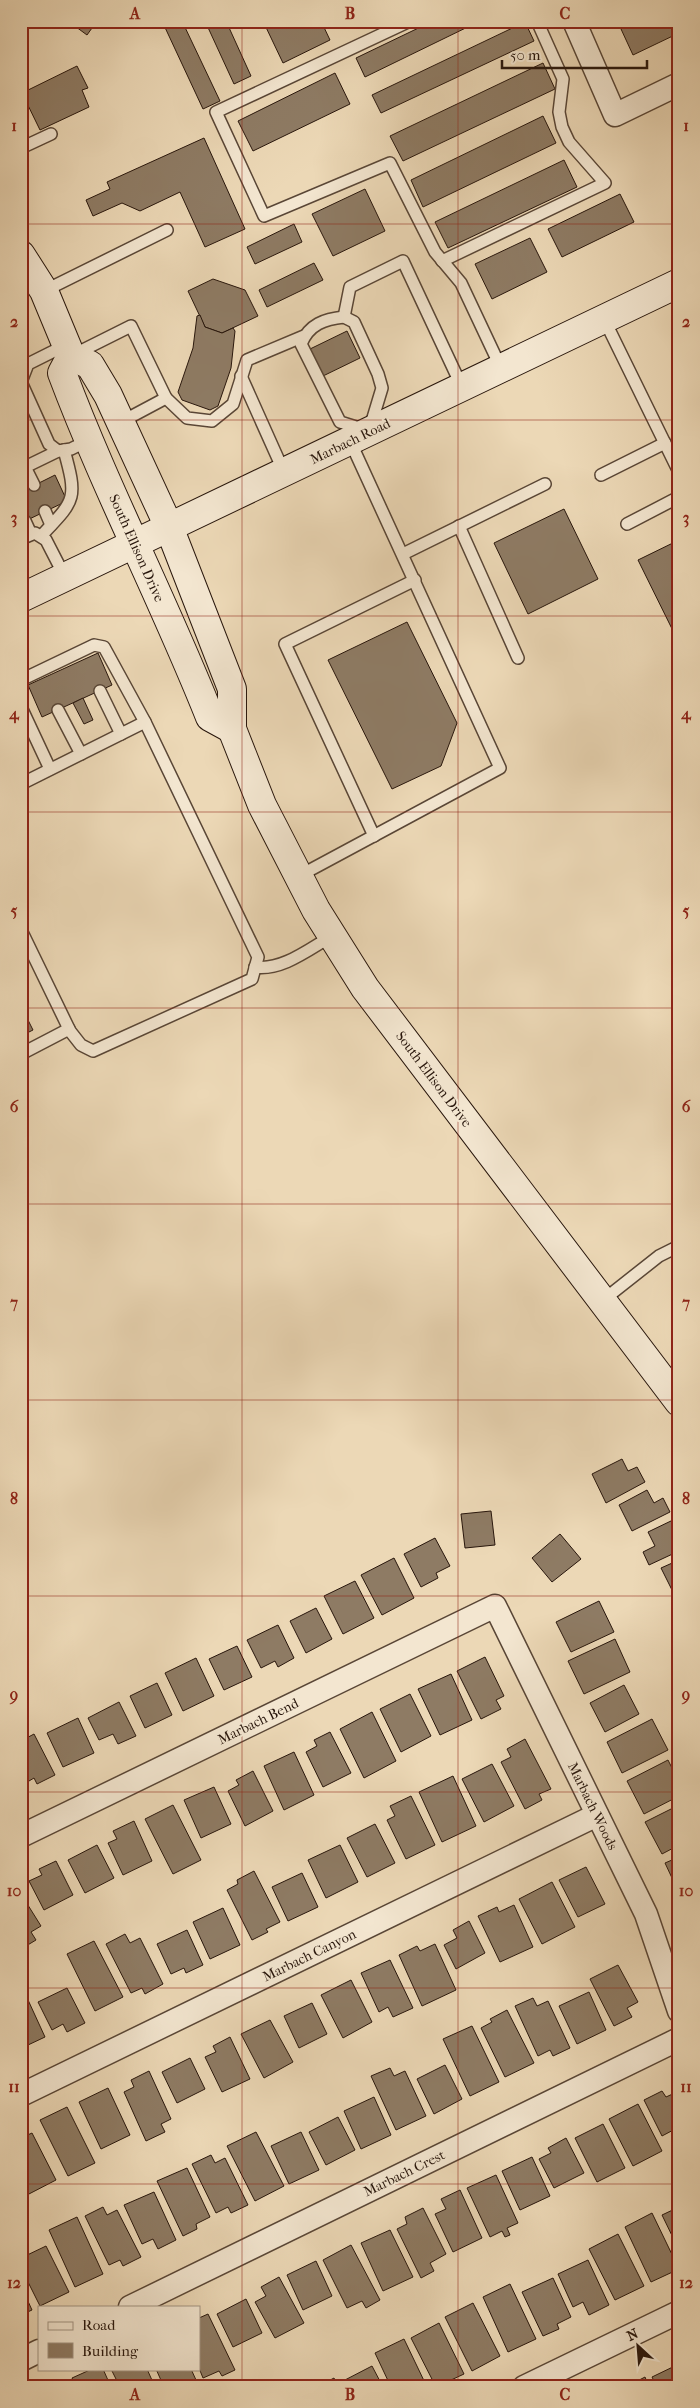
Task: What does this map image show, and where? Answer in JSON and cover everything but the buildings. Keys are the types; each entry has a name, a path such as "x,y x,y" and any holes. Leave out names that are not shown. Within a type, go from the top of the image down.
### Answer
{"street":[{"path":"574,21 616,115 679,84"},
{"path":"21,255 44,291 68,351"},
{"name":"Marbach Road","path":"21,598 679,283"},
{"name":"South Ellison Drive","path":"232,729 210,717 136,544 70,447 62,373 68,351 90,365 108,395 169,527 232,688 232,729 262,805 298,876 332,936 365,988 679,1402"},
{"path":"70,447 121,422"},
{"name":"Marbach Woods","path":"495,1606 646,1914 679,2011"},
{"name":"Marbach Bend","path":"21,1836 495,1606"},
{"name":"Marbach Canyon","path":"21,2095 597,1814"},
{"name":"Marbach Crest","path":"132,2306 679,2039"},
{"path":"524,2387 679,2312"},
{"path":"21,2360 38,2352"}],"lane":[{"path":"410,21 216,112 264,216 390,163 435,252 461,283 501,368"},
{"path":"442,261 605,183 569,142 562,126 559,112 563,79 537,21"},
{"path":"21,148 51,134"},
{"path":"44,291 167,230"},
{"path":"344,317 350,287 403,260 462,387"},
{"path":"70,447 50,444 21,383 28,364 68,351 130,326 166,398 187,418 212,421 233,404 247,360 303,340 315,325 327,319 344,317 354,322 378,374 382,388 360,436"},
{"path":"604,319 679,472"},
{"path":"298,876 500,768 403,554 360,436 340,422 303,340"},
{"path":"241,376 284,472"},
{"path":"121,422 166,398"},
{"path":"601,476 664,443"},
{"path":"34,485 23,468 70,447"},
{"path":"31,537 51,525 71,502 73,493 70,447"},
{"path":"403,554 545,484"},
{"path":"627,524 679,496"},
{"path":"45,511 51,525"},
{"path":"25,521 31,537"},
{"path":"459,526 518,658"},
{"path":"31,537 46,540 65,577"},
{"path":"374,836 285,644 415,580"},
{"path":"21,680 41,675 82,656 94,645 104,646 145,722 258,957 252,978 93,1052 81,1045 69,1029 21,930"},
{"path":"100,690 121,734"},
{"path":"21,707 50,769"},
{"path":"58,710 81,754"},
{"path":"21,784 145,722"},
{"path":"255,967 267,969 281,965 332,936"},
{"path":"21,1054 69,1029"},
{"path":"602,1300 659,1256 679,1246"}]}
